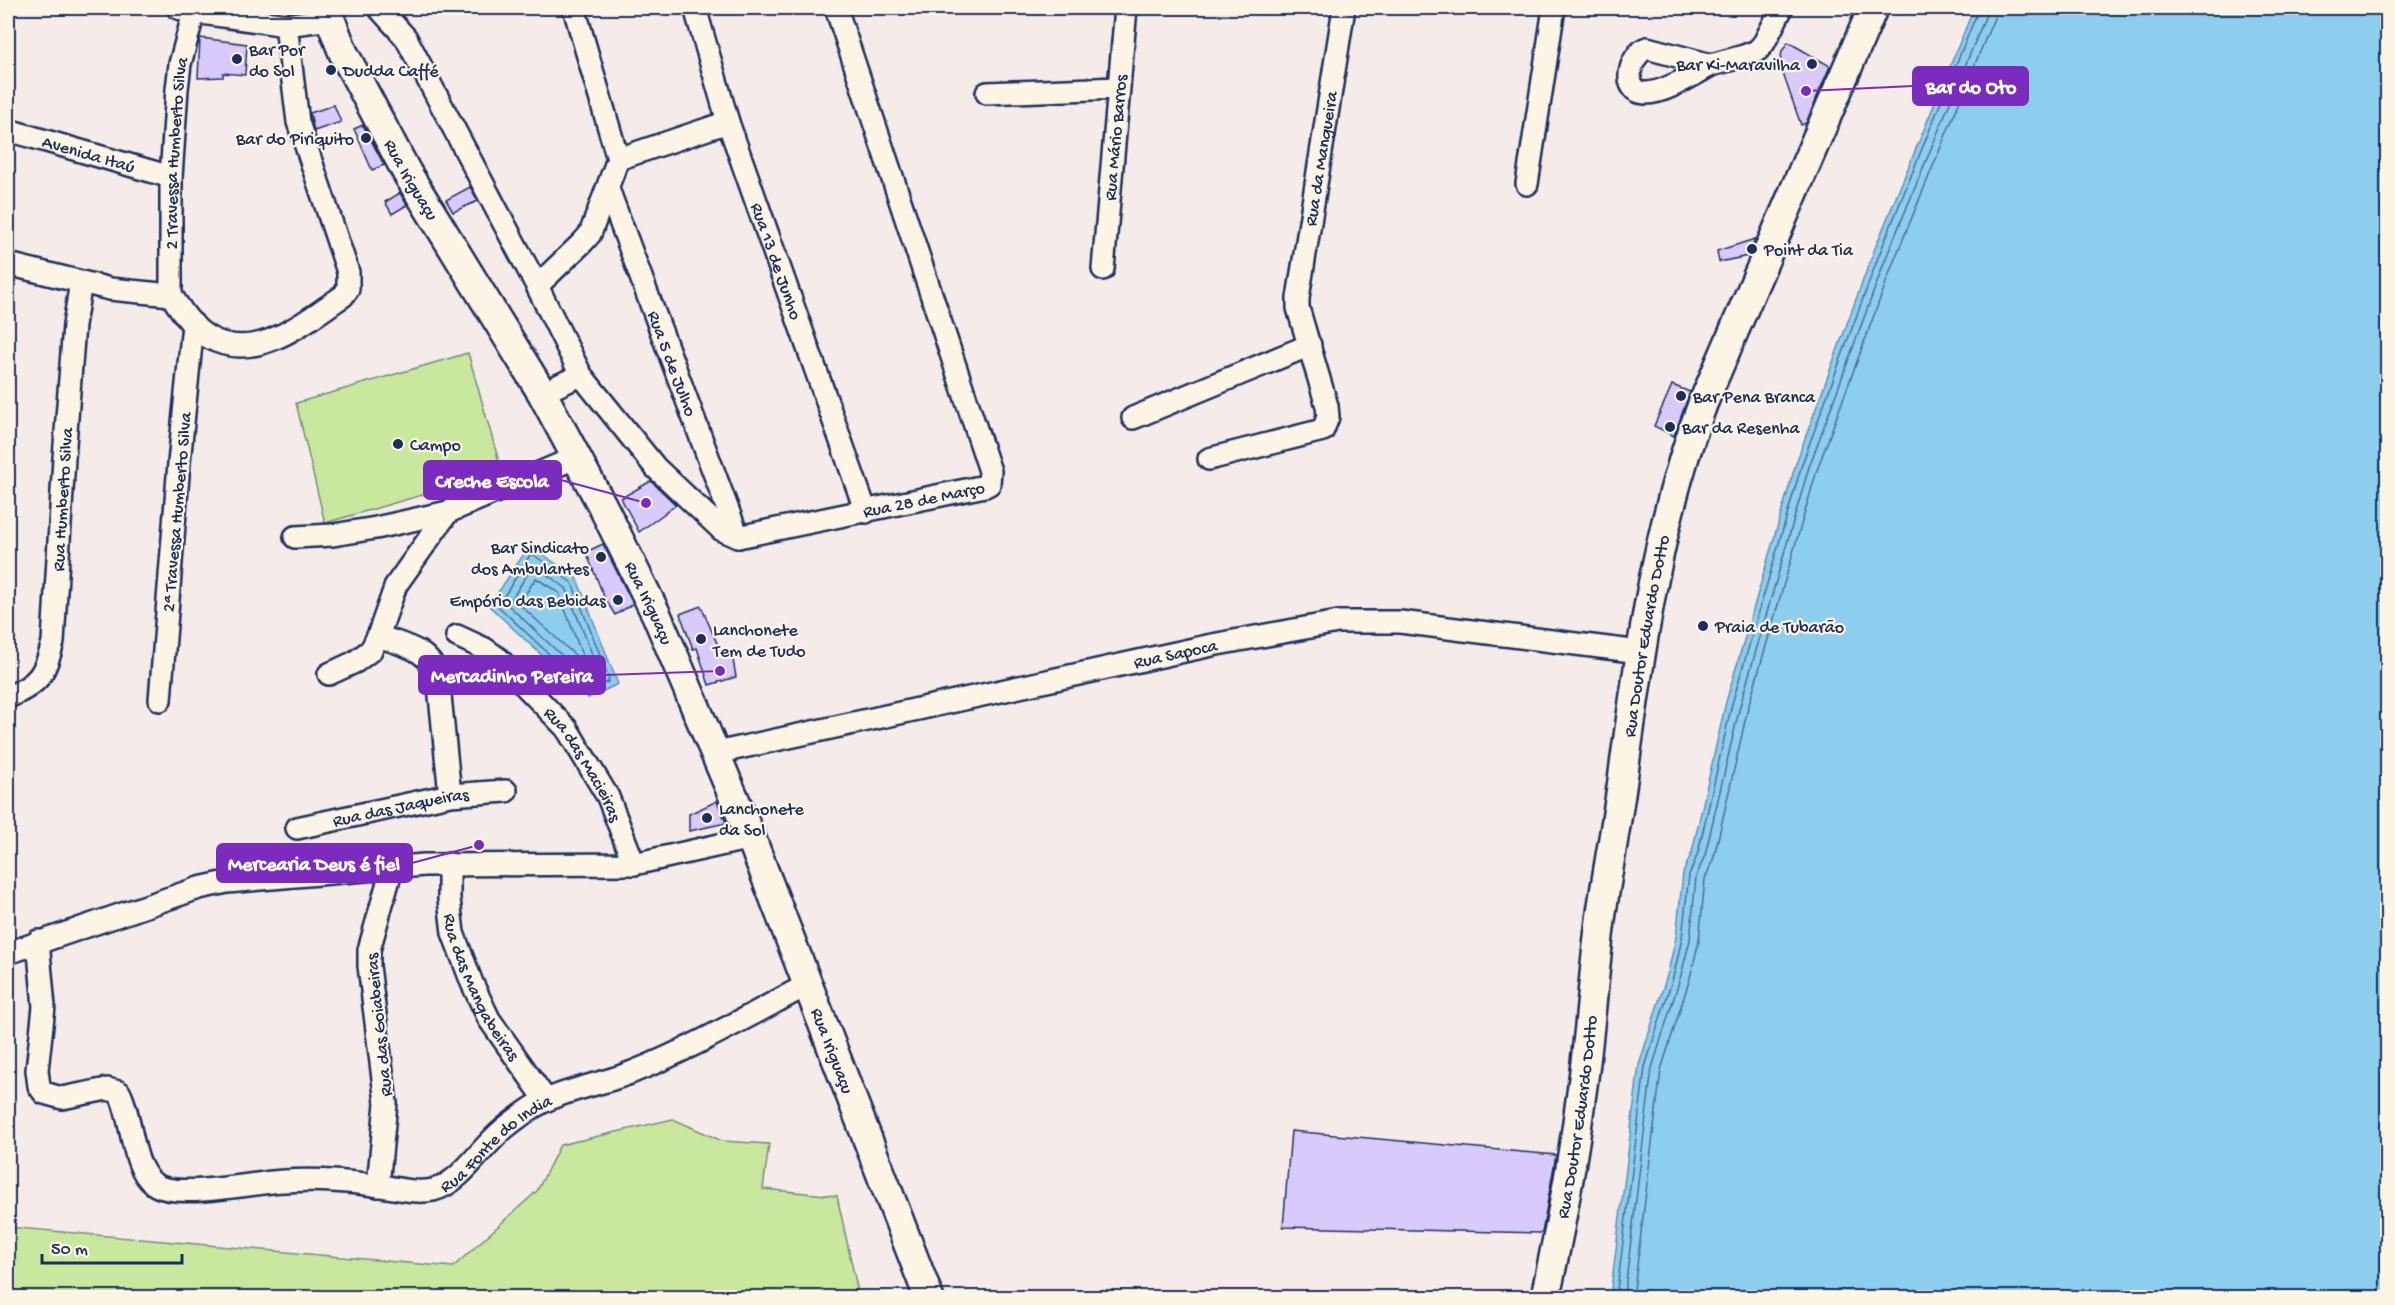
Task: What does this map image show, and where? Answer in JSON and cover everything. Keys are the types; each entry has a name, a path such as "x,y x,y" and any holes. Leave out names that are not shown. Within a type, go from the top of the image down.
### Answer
{"main road":[{"name":"Rua Doutor Eduardo Dotto","path":"1545,1298 1560,1234 1583,1082 1602,910 1617,824 1640,652 1666,521 1687,444 1719,362 1873,8"},
{"name":"Rua Iriguaçu","path":"328,13 343,52 407,173 542,393 657,616 751,838 929,1298"}],"street":[{"path":"379,8 406,38 537,286 581,375 656,468 722,530 738,537"},
{"path":"537,286 590,234 618,159 574,8"},
{"name":"Rua 13 de Junho","path":"695,8 728,122 866,512"},
{"name":"Rua 28 de Março","path":"738,537 986,486 991,479 836,8"},
{"name":"Rua Mário Barros","path":"1103,269 1126,8"},
{"name":"Rua da Mangueira","path":"1310,345 1298,308 1298,298 1344,8"},
{"path":"1527,184 1554,8"},
{"path":"1711,65 1757,51 1764,43 1782,8"},
{"path":"186,10 286,25 328,13"},
{"name":"2 Travessa Humberto Silva","path":"171,295 171,177 186,10"},
{"path":"8,264 110,289 171,295 193,324 208,337 240,346 264,344 295,328 343,296 348,289 348,272 298,122 286,25"},
{"path":"987,93 1118,88"},
{"path":"618,159 728,122"},
{"name":"Avenida Itaú","path":"8,130 171,177"},
{"name":"Rua 5 de Julho","path":"608,189 738,537"},
{"name":"Rua Humberto Silva","path":"8,697 39,680 48,664 53,642 74,326 81,282"},
{"name":"2ª Travessa Humberto Silva","path":"160,700 178,463 193,324"},
{"path":"1133,418 1310,345 1327,406 1328,417 1323,430 1209,459"},
{"path":"542,393 581,375"},
{"path":"295,537 333,535 376,528 448,512 577,457"},
{"path":"328,674 355,662 371,650 396,585 448,512"},
{"name":"Rua Sapoca","path":"716,753 1212,645 1338,622 1400,622 1640,652"},
{"path":"378,636 424,654 433,663 438,676 450,795"},
{"name":"Rua das Macieiras","path":"457,636 485,649 499,659 567,729 608,797 634,864"},
{"name":"Rua das Jaqueiras","path":"297,828 450,795 506,791"},
{"path":"8,953 199,888 227,882 449,864 634,864 751,838"},
{"name":"Rua das Mangabeiras","path":"449,864 449,899 453,933 472,983 489,1019 546,1100"},
{"name":"Rua das Goiabeiras","path":"378,1186 386,1104 369,950 392,868"},
{"name":"Rua Fonte do India","path":"38,941 44,1007 37,1070 39,1086 45,1093 62,1098 107,1089 119,1092 124,1103 135,1149 151,1181 158,1186 184,1190 223,1189 280,1181 311,1180 414,1191 433,1190 448,1183 462,1172 496,1136 527,1111 546,1100 632,1073 661,1061 809,984"}],"green space":[{"path":"468,353 502,472 325,523 296,403"},
{"path":"673,1119 722,1141 769,1144 763,1189 837,1196 859,1297 8,1297 8,1227 453,1267 537,1191 560,1145"}],"water":[{"path":"1974,8 2387,8 2387,1297 1610,1297 1639,1065 1668,972 1676,937 1683,873 1692,852 1726,702 1796,463 1873,253"},
{"path":"530,545 577,579 618,684 588,698 489,606"}],"building":[{"path":"200,38 247,44 245,75 223,73 223,77 198,78"},
{"path":"1788,42 1830,66 1806,123 1801,125 1780,65 1782,51"},
{"path":"334,105 341,122 314,131 310,113"},
{"path":"363,125 384,165 372,170 354,129"},
{"path":"470,187 478,201 453,212 446,200"},
{"path":"400,193 407,205 392,214 385,202"},
{"path":"1755,239 1748,256 1719,262 1717,251"},
{"path":"1672,385 1690,392 1674,436 1654,426"},
{"path":"651,481 676,505 639,532 621,498"},
{"path":"603,544 633,604 615,615 605,599 586,552"},
{"path":"701,606 723,657 732,654 736,677 709,685 697,648 693,649 680,614"},
{"path":"717,801 726,823 689,831 689,814"},
{"path":"1291,1131 1556,1155 1542,1233 1283,1227"}],"place":[{"name":"Bar Por do Sol","path":"237,59"},
{"name":"Bar Ki-Maravilha","path":"1812,64"},
{"name":"Dudda Caffé","path":"331,70"},
{"name":"Bar do Oto","path":"1806,91"},
{"name":"Bar do Piriquito","path":"366,138"},
{"name":"Point da Tia","path":"1752,249"},
{"name":"Bar Pena Branca","path":"1681,396"},
{"name":"Bar da Resenha","path":"1670,427"},
{"name":"Campo","path":"398,444"},
{"name":"Creche Escola","path":"646,503"},
{"name":"Bar Sindicato dos Ambulantes","path":"601,557"},
{"name":"Empório das Bebidas","path":"618,600"},
{"name":"Praia de Tubarão","path":"1703,626"},
{"name":"Lanchonete Tem de Tudo","path":"701,639"},
{"name":"Mercadinho Pereira","path":"720,671"},
{"name":"Lanchonete da Sol","path":"707,818"},
{"name":"Mercearia Deus é fiel","path":"479,845"}]}
